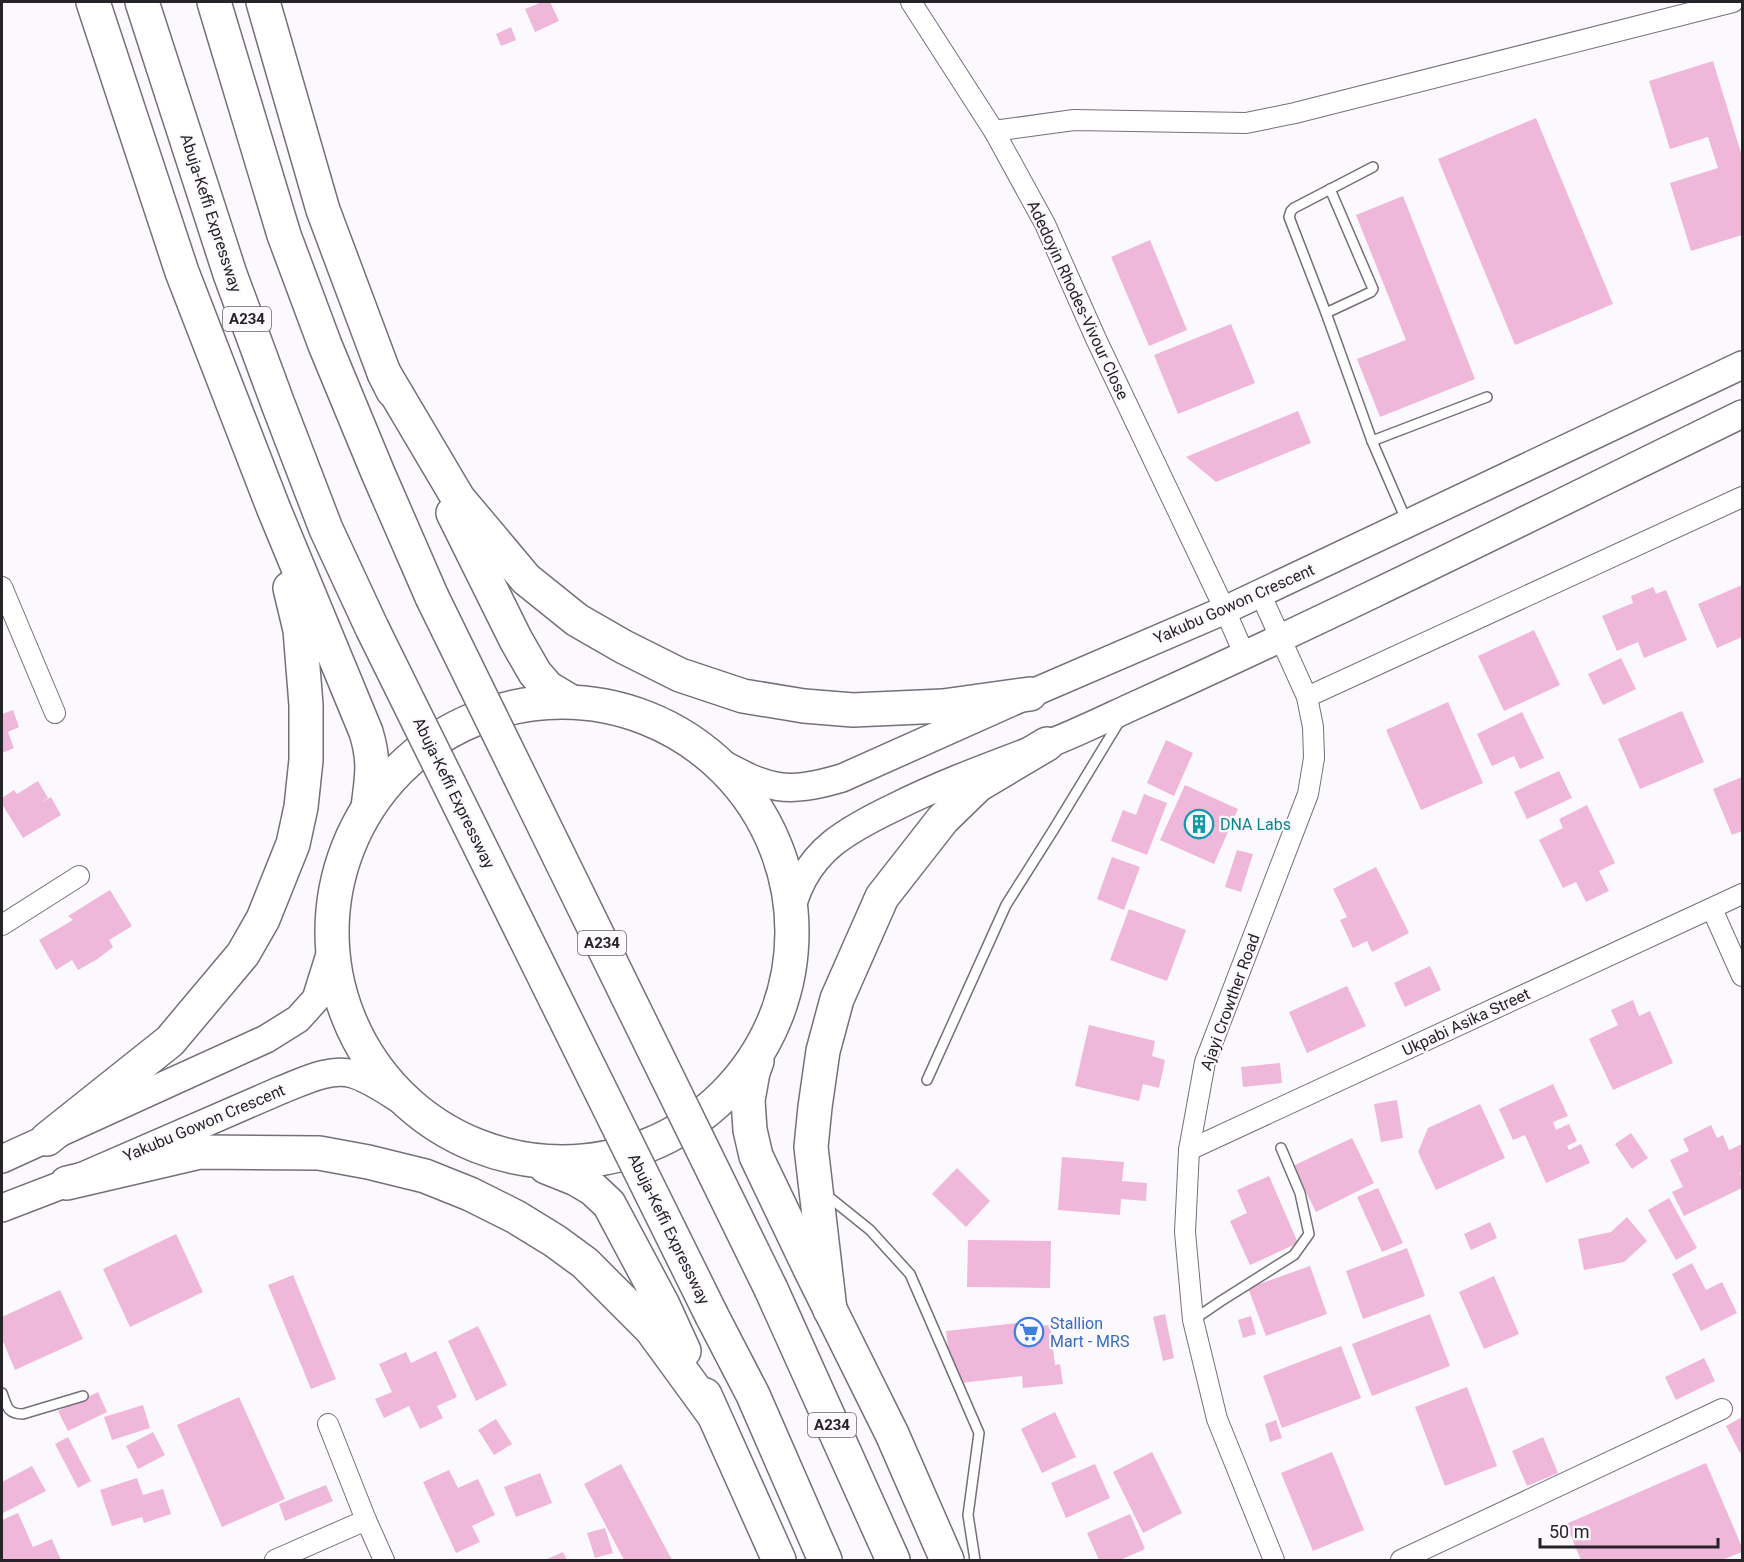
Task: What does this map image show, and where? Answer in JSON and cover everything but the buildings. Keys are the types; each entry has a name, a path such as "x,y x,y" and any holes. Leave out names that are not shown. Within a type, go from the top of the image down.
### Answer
{"highway":[{"path":"93,2 182,272 273,507 366,732 372,751 373,769 368,808"},
{"name":"Abuja-Keffi Expressway","path":"142,2 230,274 326,529 372,628 753,1395 825,1560"},
{"name":"A234","path":"214,2 284,235 329,356 378,473 432,597 771,1289 892,1560"},
{"path":"263,2 323,210 384,373 516,640 535,673 548,688 568,700"},
{"path":"384,373 458,498 526,579 576,620 633,652 680,675 743,696 804,706 853,710 943,706 1030,694"},
{"path":"47,1138 170,1041 243,954 264,919 293,844 301,807 306,760 306,705 300,630 273,507"},
{"path":"766,1042 744,1075 717,1104 686,1128 650,1147 612,1159 573,1164 533,1162 498,1155 465,1143 434,1125 406,1103 383,1077 363,1048 348,1017 338,983 332,948 333,912 339,876 351,841 368,808 391,776 420,750 453,728 490,712 528,703 568,700 606,705 644,716 679,732 717,761 752,801 768,827 780,856 788,885 789,923 785,981 766,1042 753,1072 748,1100 750,1130 756,1156 892,1434 947,1560"},
{"path":"830,1310 811,1147 823,1051 837,999 882,897 943,819 978,785 1047,744"},
{"path":"67,1183 200,1152 319,1153 425,1176 470,1194 516,1217 585,1263 651,1329 713,1414"},
{"path":"533,1162 576,1179 593,1189 609,1203 663,1305 779,1560"}],"main road":[{"name":"Yakubu Gowon Crescent","path":"717,761 766,785 789,789 842,778 1225,610 1743,365"},
{"path":"789,923 791,907 804,877 815,860 834,843 868,820 920,794 1047,744 1245,656 1743,414"},
{"path":"2,1159 266,1039 298,1019 316,999 332,948"},
{"name":"Yakubu Gowon Crescent","path":"2,1208 67,1183 280,1089 312,1078 334,1073 351,1073 406,1103"}],"street":[{"name":"Adedoyin Rhodes-Vivour Close","path":"911,2 994,131 1045,224 1096,339 1245,656"},
{"path":"994,131 1074,120 1246,123 1306,110 1733,2"},
{"path":"1307,697 1743,497"},
{"path":"2,587 55,713"},
{"name":"Ajayi Crowther Road","path":"1260,593 1307,697 1313,727 1314,758 1308,795 1205,1062 1189,1150 1185,1232 1193,1320 1216,1419 1274,1560"},
{"path":"2,925 79,876"},
{"name":"Ukpabi Asika Street","path":"1189,1150 1743,894"},
{"path":"1712,909 1743,976"},
{"path":"1401,1560 1722,1409"},
{"path":"328,1424 384,1560"},
{"path":"275,1560 366,1520"}],"lane":[{"path":"1373,167 1294,207 1289,218 1372,441 1408,524"},
{"path":"1326,313 1373,289 1330,189"},
{"path":"1372,441 1486,397"},
{"path":"927,1080 1006,905 1126,709"},
{"path":"1193,1320 1294,1255 1309,1234 1300,1193 1281,1148"},
{"path":"815,1185 870,1230 910,1274 979,1433 968,1515 975,1560"},
{"path":"2,1393 8,1408 14,1414 23,1414 82,1396"}],"place":[{"name":"DNA Labs","path":"1199,824"},
{"name":"Stallion Mart - MRS","path":"1029,1332"}]}
